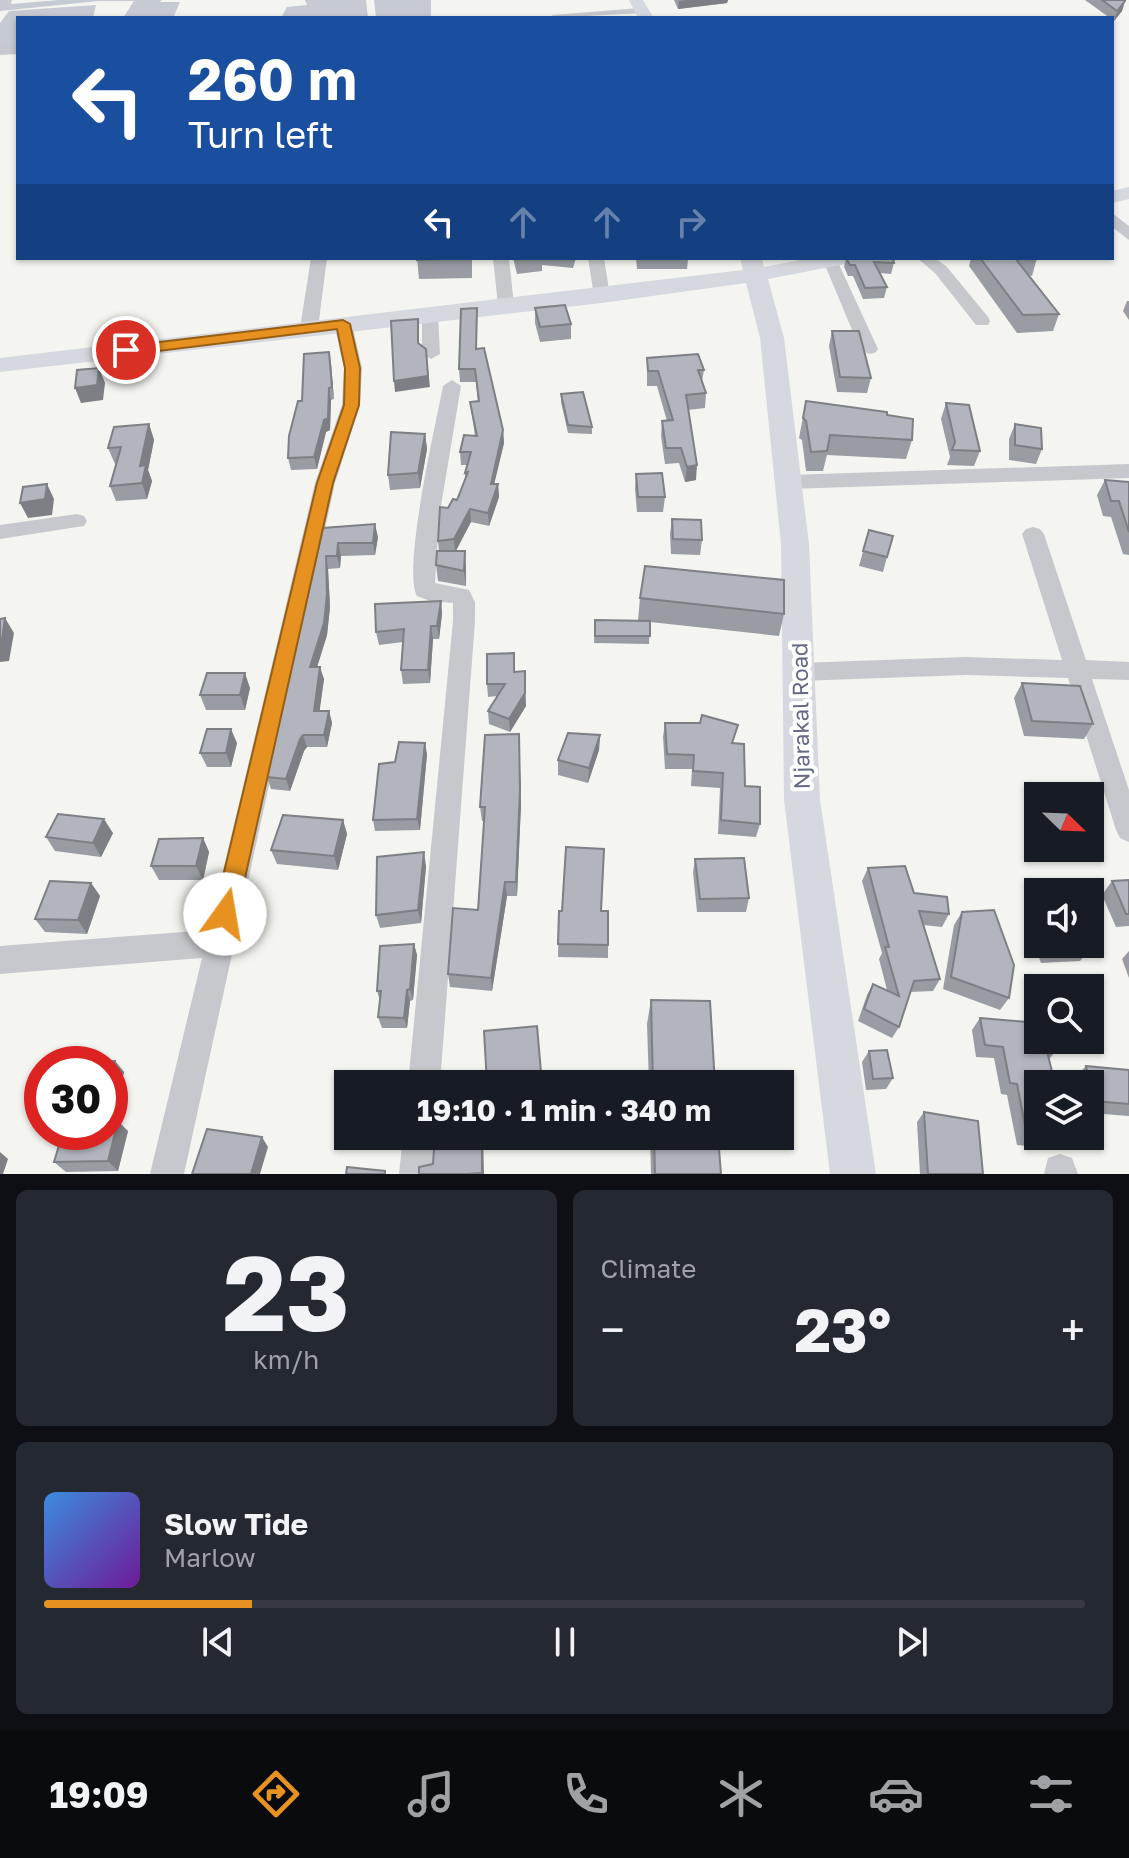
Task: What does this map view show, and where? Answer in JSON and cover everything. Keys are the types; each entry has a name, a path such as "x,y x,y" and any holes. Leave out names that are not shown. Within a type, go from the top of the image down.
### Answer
{"street":[{"path":"575,16 641,10"},
{"path":"1114,220 1129,235"},
{"path":"309,328 319,260"},
{"path":"501,260 506,305"},
{"path":"596,260 602,296"},
{"path":"0,365 602,296 754,267 826,260"},
{"path":"836,260 869,349"},
{"path":"928,260 941,270 982,321"},
{"name":"Njarakal Road","path":"754,267 772,338 795,544 802,800 853,1174"},
{"path":"430,316 431,354"},
{"path":"167,1174 325,483 351,405 353,368 343,324"},
{"path":"425,1070 464,621 464,599 461,596 430,593 425,590 424,583 429,518 452,386"},
{"path":"788,482 1129,471"},
{"path":"0,532 77,521"},
{"path":"1033,534 1129,830"},
{"path":"799,672 966,666 1129,671"},
{"path":"0,960 219,943"},
{"path":"416,1174 418,1150"}],"shaded area":[{"path":"0,0 12,0 11,4 59,0 162,0 159,2 180,2 174,16 124,16 134,1 99,1 0,11"},
{"path":"305,0 366,0 368,16 282,16 287,7 307,5"},
{"path":"374,0 431,0 431,16 376,16"},
{"path":"96,5 93,16 16,16 16,47 0,48 0,23 9,11"}],"building":[{"path":"1102,0 1125,0 1125,1 1117,11"},
{"path":"847,260 893,260 894,263 874,262 887,287 865,288 855,265 850,265"},
{"path":"982,260 1017,260 1059,314 1023,315"},
{"path":"565,305 571,324 540,327 535,308"},
{"path":"477,308 476,349 484,348 503,430 491,484 498,484 488,513 470,509 454,539 438,541 440,507 448,508 453,499 457,500 468,472 465,473 471,452 460,452 464,435 477,436 470,402 479,401 475,369 459,369 461,309"},
{"path":"418,319 418,343 426,349 428,376 394,381 391,321"},
{"path":"832,331 859,331 871,378 840,377"},
{"path":"329,352 332,387 329,388 328,418 324,420 314,457 288,458 289,436 298,401 302,401 304,354"},
{"path":"698,354 704,370 698,370 706,393 686,395 697,465 687,467 681,448 666,448 662,421 673,420 658,371 648,371 647,358"},
{"path":"99,368 97,385 75,388 77,370"},
{"path":"583,392 592,427 568,425 561,394"},
{"path":"806,401 887,412 887,415 913,419 912,440 830,435 827,451 811,452 803,418"},
{"path":"946,403 969,405 980,451 952,450 955,442"},
{"path":"149,424 140,466 146,465 142,483 110,486 121,447 108,448 114,427"},
{"path":"1015,424 1041,428 1042,449 1015,445"},
{"path":"391,432 425,434 418,473 388,475"},
{"path":"662,473 665,497 638,497 636,474"},
{"path":"1105,480 1129,482 1129,532 1119,501 1111,501"},
{"path":"47,484 45,499 20,503 23,487"},
{"path":"672,519 701,520 702,540 673,539"},
{"path":"375,524 373,543 338,543 337,556 326,556 324,623 310,667 320,667 314,711 329,711 324,735 303,735 286,779 267,777 323,528"},
{"path":"869,530 893,536 887,557 863,551"},
{"path":"437,551 465,551 464,571 436,565"},
{"path":"645,566 784,580 784,614 640,598"},
{"path":"441,601 437,626 431,626 428,670 401,670 404,629 376,632 375,604"},
{"path":"5,618 1,646 0,646 0,619"},
{"path":"595,620 650,621 650,636 595,636"},
{"path":"514,653 514,672 525,671 525,693 509,719 488,711 505,684 487,684 487,654"},
{"path":"207,673 245,673 240,695 200,695"},
{"path":"1022,683 1080,686 1093,724 1032,721"},
{"path":"702,715 738,725 732,743 744,744 745,786 760,787 760,824 721,820 723,773 693,771 694,755 667,754 665,723 700,723"},
{"path":"207,729 231,729 226,753 200,753"},
{"path":"568,733 600,735 589,768 558,760"},
{"path":"519,734 516,882 505,882 491,978 448,974 453,908 478,910 485,807 480,807 485,735"},
{"path":"399,742 425,743 417,819 373,820 379,764 395,762"},
{"path":"58,814 104,819 93,843 46,837"},
{"path":"283,815 343,820 334,856 271,850"},
{"path":"203,838 196,866 151,866 159,839"},
{"path":"566,847 604,849 601,911 608,911 608,945 558,944"},
{"path":"424,852 418,910 376,915 377,857"},
{"path":"744,858 749,898 700,899 695,859"},
{"path":"905,866 914,893 947,897 949,914 919,911 940,979 914,981 899,1027 864,1009 873,984 899,996 868,868"},
{"path":"1129,880 1129,914 1126,914 1112,881"},
{"path":"50,881 91,883 78,920 35,919"},
{"path":"994,910 1014,965 1009,998 951,977 962,912"},
{"path":"414,944 404,1018 378,1017 380,946"},
{"path":"651,1000 710,1001 714,1070 653,1070"},
{"path":"980,1018 1024,1022 1024,1054 1048,1054 1052,1070 1024,1070 1024,1120 1017,1084 1010,1083 1003,1047 985,1045"},
{"path":"537,1026 541,1070 486,1070 484,1031"},
{"path":"887,1050 893,1078 873,1079 869,1051"},
{"path":"1086,1066 1129,1070 1129,1104 1104,1102 1104,1070 1087,1070"},
{"path":"924,1112 978,1121 983,1174 928,1174"},
{"path":"207,1129 262,1137 251,1174 192,1174"},
{"path":"58,1150 111,1150 108,1161 54,1162"},
{"path":"434,1150 482,1150 482,1173 419,1174 419,1167 433,1164"},
{"path":"654,1150 719,1150 721,1174 655,1174"},
{"path":"347,1167 385,1171 385,1174 346,1174"}],"route":[{"path":"126,350 343,324 353,368 351,405 325,483 225,914"}]}
